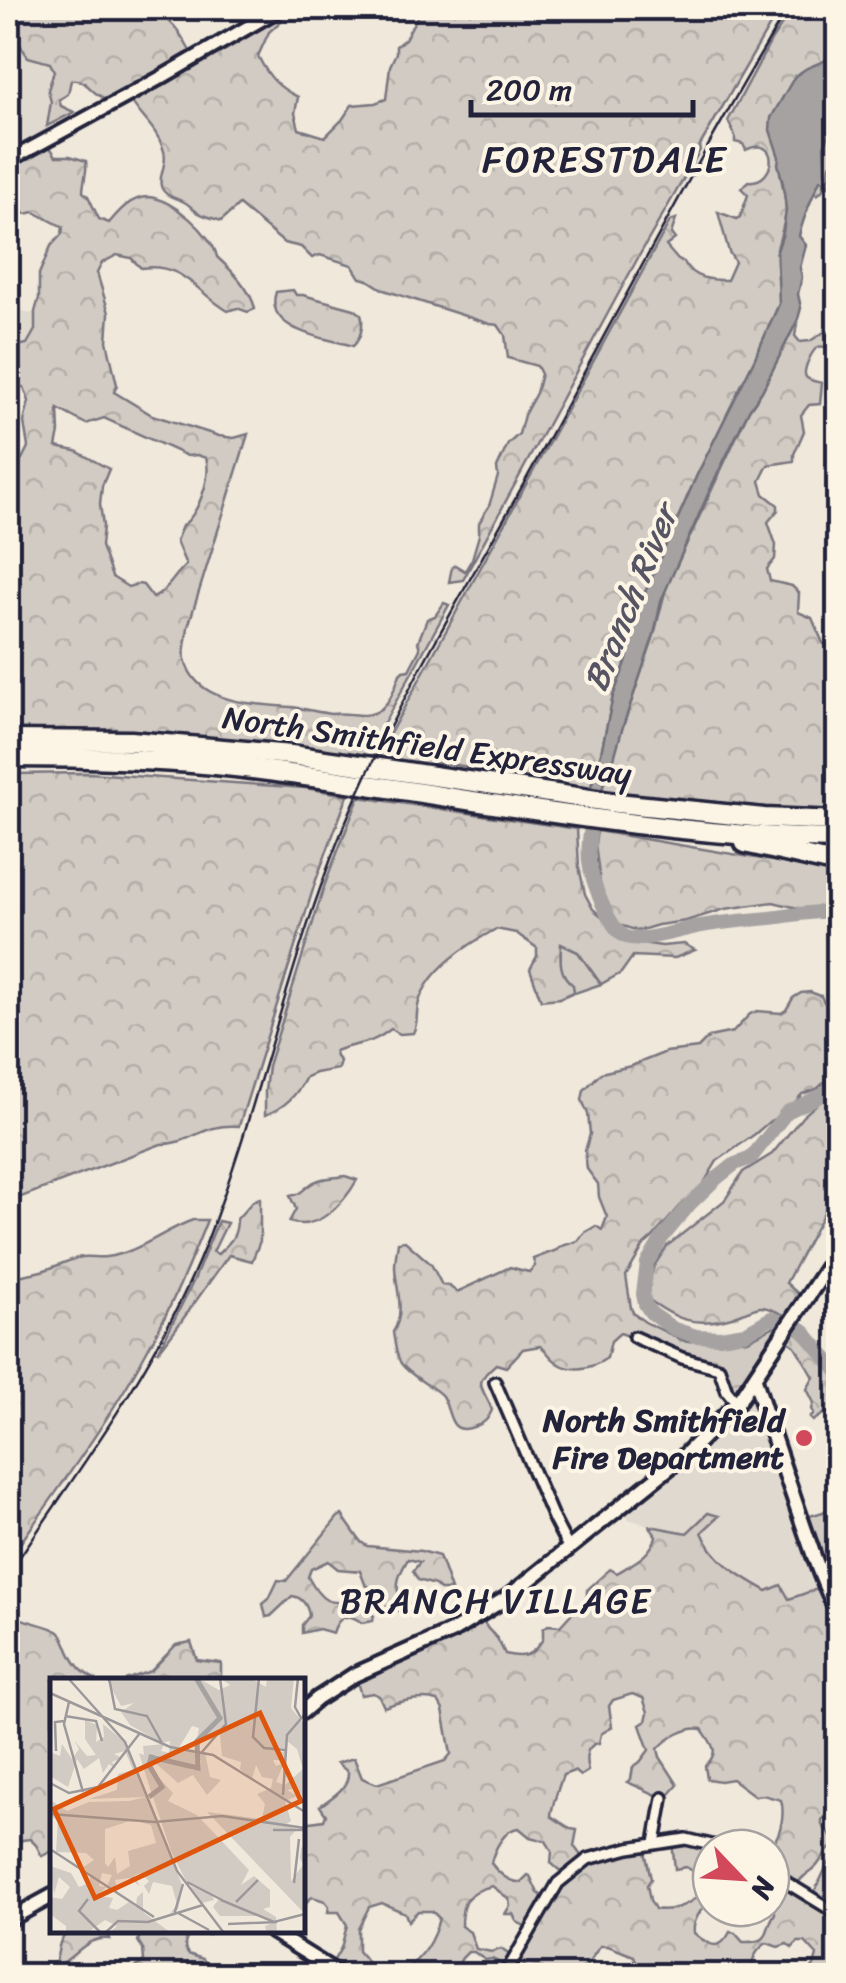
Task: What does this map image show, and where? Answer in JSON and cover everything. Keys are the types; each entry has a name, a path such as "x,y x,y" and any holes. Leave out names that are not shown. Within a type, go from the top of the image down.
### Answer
{"highway":[{"name":"North Smithfield Expressway","path":"8,740 131,741 291,755 573,806"},
{"name":"North Smithfield Expressway","path":"8,758 218,766 573,806 706,831 838,839"},
{"name":"North Smithfield Expressway","path":"616,812 838,821"},
{"path":"706,831 838,864"}],"main road":[{"path":"305,1709 354,1675 426,1644 508,1597 685,1456 755,1379 838,1251"},
{"path":"755,1379 768,1426 838,1612"},
{"path":"8,1920 50,1897"}],"street":[{"path":"8,161 281,8"},
{"path":"634,1338 719,1368 726,1392 737,1403"},
{"path":"495,1382 569,1549"},
{"path":"655,1843 662,1798"},
{"path":"504,1976 558,1883 572,1870 588,1859 655,1843 691,1840"},
{"path":"791,1885 838,1914"},
{"path":"273,1933 343,1976"}],"shaded area":[{"path":"8,32 28,57 50,63 54,71 48,90 51,102 46,124 53,138 8,162"},
{"path":"838,55 838,117 824,146 825,173 830,175 828,186 820,180 799,236 806,245 800,268 798,319 712,485 661,601 654,635 601,799 588,797 613,696 627,660 631,624 779,304 777,251 786,210 771,118 795,76"},
{"path":"16,281 21,289 22,310 35,312 36,330 27,344 8,348 8,282"},
{"path":"751,1384 827,1586 789,1599 740,1576 708,1547 702,1532 715,1521 703,1518 687,1533 664,1530 628,1519 618,1506 686,1451"}],"green space":[{"path":"8,8 141,8 171,23 195,59 276,11 281,21 269,32 258,56 274,80 298,97 295,113 299,129 325,137 352,105 386,99 396,46 405,39 419,13 436,8 780,8 699,147 463,580 449,582 452,567 465,571 472,559 479,523 498,476 497,468 508,444 519,434 536,393 541,374 537,366 508,358 505,335 498,325 384,290 360,278 352,265 320,255 312,258 301,247 284,243 239,205 221,221 168,195 160,182 163,148 128,96 104,109 102,97 80,81 71,80 68,94 59,100 61,106 74,112 47,126 51,102 48,90 54,71 50,63 28,57 8,32"},
{"path":"793,8 838,8 838,55 832,58 780,154 786,210 777,255 781,297 631,624 627,660 613,696 590,789 445,763 397,766 378,762 382,748 670,221 676,219 671,234 675,239 666,246 678,260 697,275 727,280 735,262 718,212 740,217 748,195 741,188 765,175 771,160 764,148 746,150 743,144 735,142 728,121"},
{"path":"838,117 838,158 830,165 826,185 817,195 814,192 823,163 819,155"},
{"path":"47,143 56,156 86,161 83,192 99,219 109,223 136,199 148,197 168,204 208,238 217,257 240,280 253,302 255,309 248,312 237,308 228,311 179,274 155,267 141,268 131,258 117,255 102,263 97,273 109,313 107,341 117,385 114,392 152,415 219,436 234,438 248,434 188,627 185,659 201,685 214,694 245,703 331,714 372,714 384,707 400,674 409,670 420,649 418,642 427,619 435,616 444,603 449,605 373,743 370,757 277,743 146,732 8,737 8,471 22,459 28,447 24,422 29,401 24,387 8,387 8,348 27,344 35,330 39,274 63,227 34,212 26,214 8,208 8,162","holes":["58,409 86,424 104,418 187,456 206,458 202,495 176,541 186,565 153,598 143,585 128,587 112,577 101,546 100,504 109,469 76,451 56,447"]},
{"path":"293,290 296,295 361,314 356,343 353,346 313,336 288,324 274,305 276,292"},
{"path":"798,319 795,336 800,342 826,331 828,343 835,350 818,347 806,366 806,377 822,383 820,404 809,405 801,415 804,431 794,461 768,465 760,481 764,494 778,505 768,522 776,545 775,559 767,569 770,581 792,586 799,593 798,612 812,618 823,643 830,647 838,645 838,814 602,794 666,588 749,410"},
{"path":"90,773 305,788 348,795 316,880 239,1126 215,1128 161,1144 8,1202 8,774"},
{"path":"359,797 577,829 585,894 621,940 662,946 684,944 695,950 675,958 633,956 621,973 601,984 578,952 561,944 561,967 574,992 541,1000 530,969 537,948 516,933 496,929 462,950 431,979 419,1002 413,1033 400,1034 391,1029 370,1041 335,1051 340,1061 338,1069 306,1077 290,1100 265,1115 268,1066 325,884"},
{"path":"597,831 838,872 838,904 802,909 773,902 725,909 638,931 616,924 611,918 600,883"},
{"path":"561,944 578,952 601,984 575,993 562,974"},
{"path":"810,992 838,1009 838,1070 817,1089 802,1094 786,1113 717,1161 701,1188 644,1245 626,1276 634,1314 687,1342 748,1340 773,1327 807,1337 838,1373 838,1421 833,1413 813,1421 810,1418 814,1403 807,1389 814,1377 795,1346 781,1336 737,1400 720,1369 620,1333 611,1341 607,1358 586,1367 558,1363 540,1346 523,1349 506,1367 496,1364 481,1381 492,1410 488,1418 467,1429 455,1426 442,1396 408,1371 398,1357 393,1332 400,1308 395,1267 398,1242 405,1241 431,1264 442,1285 457,1292 510,1267 529,1272 535,1266 533,1259 578,1241 596,1226 602,1230 607,1217 598,1184 587,1169 585,1151 590,1134 582,1100 584,1090 601,1073 666,1052 698,1048 709,1037 733,1032 750,1014 781,1013 793,998"},
{"path":"838,1091 838,1198 837,1202 829,1203 786,1283 805,1300 790,1318 760,1307 715,1321 694,1321 675,1316 645,1297 654,1266 667,1246 725,1200 743,1172 772,1154 803,1116"},
{"path":"345,1176 357,1180 329,1213 310,1223 289,1222 296,1209 290,1196 319,1180"},
{"path":"260,1198 260,1241 252,1261 229,1255 158,1352 218,1221 227,1223 213,1252 218,1254 234,1235 237,1219"},
{"path":"193,1220 207,1220 157,1332 99,1429 8,1561 8,1281 76,1258 118,1255"},
{"path":"838,1502 838,1797 822,1820 837,1843 796,1886 811,1896 829,1863 838,1855 838,1975 807,1975 817,1955 805,1942 798,1942 792,1948 787,1944 763,1945 753,1962 753,1970 760,1975 634,1975 638,1966 634,1956 600,1946 587,1965 588,1975 525,1975 526,1967 517,1960 509,1967 468,1952 452,1975 401,1975 426,1948 439,1918 432,1911 418,1911 408,1921 405,1913 382,1903 369,1907 358,1929 358,1951 374,1970 372,1975 346,1975 331,1965 347,1925 339,1912 328,1912 325,1901 313,1897 305,1906 305,1823 324,1820 326,1815 320,1806 346,1783 348,1772 337,1763 354,1758 362,1778 377,1784 445,1761 451,1754 438,1701 411,1700 384,1707 379,1696 361,1695 355,1675 479,1615 505,1654 527,1655 543,1639 543,1629 548,1625 560,1626 587,1603 587,1590 610,1569 617,1573 646,1553 656,1536 650,1526 687,1533 708,1513 719,1516 702,1532 713,1551 767,1591 781,1585 789,1599 826,1586 803,1518","holes":["632,1694 643,1698 648,1712 646,1721 640,1725 649,1750 633,1767 627,1782 661,1797 670,1794 678,1785 658,1749 678,1734 702,1729 714,1752 705,1766 707,1779 732,1779 755,1796 781,1800 779,1828 791,1828 791,1928 768,1928 759,1941 743,1942 730,1932 718,1945 705,1941 691,1928 691,1900 666,1910 655,1909 647,1885 651,1879 644,1846 585,1861 574,1846 577,1830 551,1816 563,1775 574,1771 580,1776 588,1771 589,1750 612,1727 609,1706 613,1700","519,1828 530,1837 546,1841 552,1851 551,1863 566,1876 549,1900 538,1893 530,1876 521,1882 512,1881 491,1863 500,1841 509,1832","492,1886 509,1899 505,1914 513,1914 517,1922 531,1929 514,1958 501,1949 476,1949 470,1932 461,1926 467,1899"]},
{"path":"342,1515 367,1546 439,1556 451,1590 440,1590 418,1580 413,1571 420,1562 408,1559 398,1588 400,1600 410,1603 410,1609 406,1613 385,1613 360,1571 338,1569 328,1561 311,1569 308,1577 317,1592 332,1602 355,1600 374,1616 373,1621 362,1623 344,1617 333,1633 319,1629 302,1633 302,1625 309,1616 302,1600 292,1596 266,1617 263,1604 278,1580 286,1581"},
{"path":"8,1613 59,1632 78,1666 93,1678 50,1678 50,1852 42,1856 30,1839 8,1850"},
{"path":"191,1642 197,1660 221,1663 221,1678 131,1678 151,1671 176,1645"},
{"path":"672,1842 691,1845 691,1870 675,1869"},
{"path":"107,1933 110,1939 90,1942 80,1949 64,1962 65,1974 53,1967 66,1934"},
{"path":"140,1933 191,1933 185,1948 188,1954 203,1959 215,1975 122,1975 144,1961 138,1941"}],"waterway":[{"name":"Branch River","path":"594,809 589,862 608,915 626,937 838,911"},
{"name":"Branch River","path":"838,1081 824,1094 787,1112 751,1158 735,1164 690,1204 647,1263 643,1294 651,1313 674,1329 696,1336 745,1333 771,1318 802,1329 838,1372"}],"railway":[{"path":"8,1574 117,1413 188,1286 227,1186 314,907 376,755 659,234 788,8"}],"place":[{"name":"North Smithfield Fire Department","path":"804,1438"}],"district":[{"name":"FORESTDALE","path":"605,159"},
{"name":"BRANCH VILLAGE","path":"496,1601"}]}
